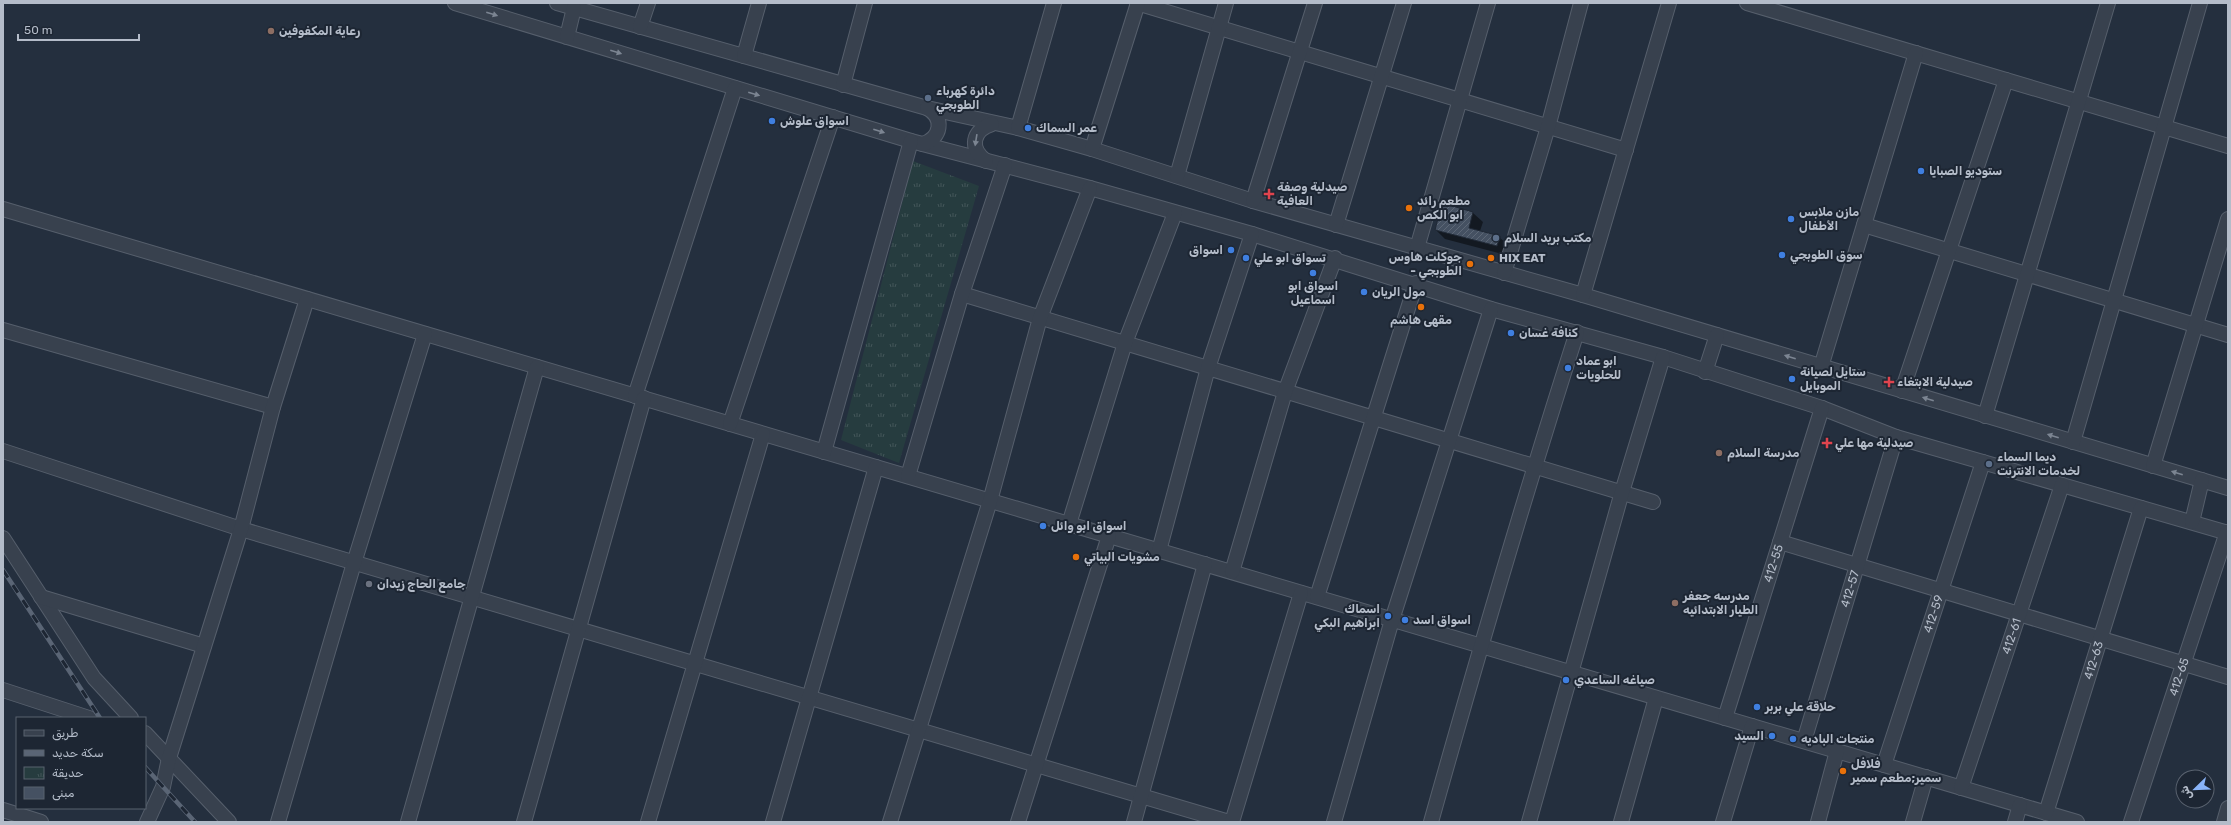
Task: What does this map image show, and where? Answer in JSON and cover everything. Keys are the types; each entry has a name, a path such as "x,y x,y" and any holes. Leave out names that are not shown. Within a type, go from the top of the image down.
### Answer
{"street":[{"path":"455,3 917,143 1090,188 1335,258 1416,283 1492,309 1663,357 1705,372 1822,408 1896,437 2227,533"},
{"path":"557,3 927,108 992,124 1018,128 1092,149 1253,201 1583,295 2228,488"},
{"path":"640,27 648,3"},
{"path":"744,56 759,3"},
{"path":"844,84 865,3"},
{"path":"1018,128 1054,3"},
{"path":"1092,149 1138,3 1626,150"},
{"path":"1177,176 1226,3"},
{"path":"1253,201 1315,3"},
{"path":"1336,225 1404,3"},
{"path":"1417,248 1488,3"},
{"path":"1504,273 1548,127 1582,3"},
{"path":"1583,295 1669,3"},
{"path":"1747,3 2228,146"},
{"path":"1985,416 2108,3"},
{"path":"2074,442 2200,3"},
{"path":"567,37 574,8"},
{"path":"1821,367 1916,53"},
{"path":"1902,391 2006,80"},
{"path":"524,822 578,629 639,397 735,88"},
{"path":"917,143 934,139 939,128 937,116 927,108"},
{"path":"730,424 833,117"},
{"path":"986,161 979,156 975,148 974,140 978,132 984,126 992,124"},
{"path":"824,452 917,143"},
{"path":"908,476 962,294 1005,165"},
{"path":"890,822 990,501 1040,318 1090,188"},
{"path":"3,209 2077,822"},
{"path":"1069,524 1125,343 1175,213"},
{"path":"2153,466 2228,219"},
{"path":"1864,225 2228,335"},
{"path":"1159,551 1208,368 1252,234"},
{"path":"1232,572 1285,392 1335,258"},
{"path":"1317,597 1416,283"},
{"path":"962,294 1653,502"},
{"path":"147,822 163,787 169,758 241,529 273,407 307,299"},
{"path":"1334,822 1392,620 1492,309"},
{"path":"3,330 273,407"},
{"path":"1431,822 1480,646 1534,466 1577,332"},
{"path":"278,822 354,563 426,334"},
{"path":"1705,372 1717,335"},
{"path":"1529,822 1622,492 1663,357"},
{"path":"408,822 536,367"},
{"name":"412-55","path":"1725,718 1822,408"},
{"path":"648,822 694,663 764,434"},
{"name":"412-57","path":"1804,741 1896,437"},
{"path":"3,451 241,529 1230,822 1301,593"},
{"name":"412-59","path":"1884,765 1983,462"},
{"path":"772,822 876,467"},
{"path":"2192,522 2202,480"},
{"name":"412-61","path":"1961,788 2062,485"},
{"name":"412-63","path":"2046,813 2142,508"},
{"name":"412-65","path":"2131,822 2227,533"},
{"path":"1018,822 1109,536"},
{"path":"3,538 94,678 130,717"},
{"path":"1780,542 2228,678"},
{"path":"1134,822 1205,564"},
{"path":"41,597 204,646"},
{"path":"3,690 86,717"},
{"path":"1621,822 1656,698"},
{"path":"1723,822 1752,726"},
{"path":"146,734 229,822"},
{"path":"1818,822 1837,751"},
{"path":"1913,822 1926,777"},
{"path":"2015,822 2020,805"},
{"path":"2224,822 2228,808"},
{"path":"3,810 41,822"}],"green space":[{"path":"913,161 979,186 899,463 841,440"}],"building":[{"path":"1442,203 1473,212 1469,228 1500,236 1497,246 1435,230"}],"railway":[{"path":"3,570 99,717"},
{"path":"146,768 195,822"}],"place":[{"name":"رعاية المكفوفين","path":"271,31"},
{"name":"دائرة كهرباء الطوبجي","path":"928,98"},
{"name":"اسواق علوش","path":"772,121"},
{"name":"عمر السماك","path":"1028,128"},
{"name":"ستوديو الصبايا","path":"1921,171"},
{"name":"صيدلية وصفة العافية","path":"1269,194"},
{"name":"مطعم رائد ابو الكص","path":"1409,208"},
{"name":"مازن ملابس الأطفال","path":"1791,219"},
{"name":"مكتب بريد السلام","path":"1496,238"},
{"name":"اسواق","path":"1231,250"},
{"name":"سوق الطوبجي","path":"1782,255"},
{"name":"تسواق ابو علي","path":"1246,258"},
{"name":"HIX EAT","path":"1491,258"},
{"name":"جوكلت هاوس - الطوبجي","path":"1470,264"},
{"name":"اسواق ابو اسماعيل","path":"1313,273"},
{"name":"مول الريان","path":"1364,292"},
{"name":"مقهى هاشم","path":"1421,307"},
{"name":"كنافة غسان","path":"1511,333"},
{"name":"ابو عماد للحلويات","path":"1568,368"},
{"name":"ستايل لصيانة الموبايل","path":"1792,379"},
{"name":"صيدلية الابتغاء","path":"1889,382"},
{"name":"صيدلية مها علي","path":"1827,443"},
{"name":"مدرسة السلام","path":"1719,453"},
{"name":"ديما السماء لخدمات الانترنت","path":"1989,464"},
{"name":"اسواق ابو وائل","path":"1043,526"},
{"name":"مشويات البياتي","path":"1076,557"},
{"name":"جامع الحاج زيدان","path":"369,584"},
{"name":"مدرسه جعفر الطيار الابتدائيه","path":"1675,603"},
{"name":"اسماك ابراهيم البكي","path":"1388,616"},
{"name":"اسواق اسد","path":"1405,620"},
{"name":"صياغه الساعدي","path":"1566,680"},
{"name":"حلاقة علي بربر","path":"1757,707"},
{"name":"السيد","path":"1772,736"},
{"name":"منتجات الباديه","path":"1793,739"},
{"name":"فلافل سمير;مطعم سمير","path":"1843,771"}]}
